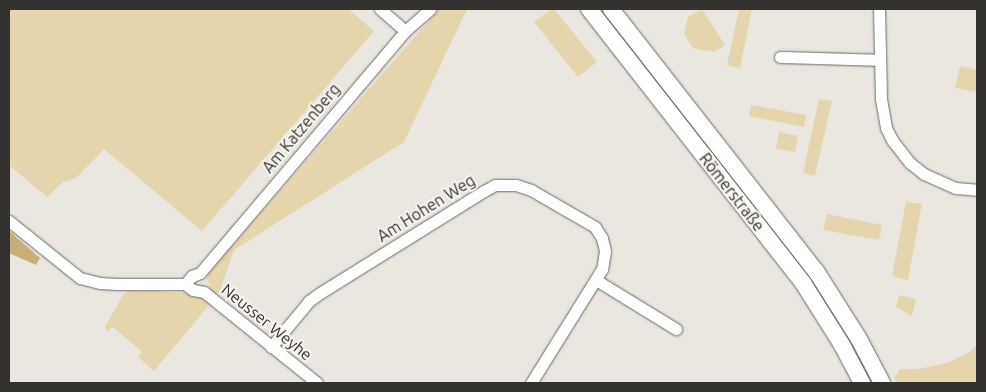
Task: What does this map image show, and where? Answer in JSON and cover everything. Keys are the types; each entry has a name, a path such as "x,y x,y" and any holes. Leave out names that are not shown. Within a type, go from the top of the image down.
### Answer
{"main road":[{"name":"Römerstraße","path":"589,9 803,283 842,345 862,383"},
{"name":"Römerstraße","path":"611,9 816,271 859,339 882,383"}],"street":[{"path":"380,9 405,31"},
{"name":"Am Katzenberg","path":"185,284 192,276 200,273 405,31 430,9"},
{"path":"879,9 881,99 886,128 901,152 924,174 938,182 956,188 977,190"},
{"path":"780,57 879,60"},
{"name":"Am Hohen Weg","path":"271,347 309,301 320,293 495,185 516,185 531,190 595,227 602,238 605,250 602,269 596,280 531,383"},
{"name":"Neusser Weyhe","path":"9,221 80,278 100,283 117,284 185,284 193,290 204,292 317,383"},
{"path":"200,273 204,282 204,292"},
{"path":"596,280 676,329"}],"shaded area":[{"path":"9,9 348,9 374,31 202,231 104,149 77,177 66,182 64,181 47,197 9,167"},
{"path":"439,9 467,9 404,142 234,250 220,290 216,294 212,292 207,278 211,266 231,247"},
{"path":"551,9 554,9 597,62 578,77 534,22"},
{"path":"596,9 604,9 771,221 766,225"},
{"path":"702,9 725,45 714,52 693,48 684,34 688,17"},
{"path":"739,9 752,9 740,68 727,65"},
{"path":"960,66 977,70 977,92 955,88"},
{"path":"819,99 832,101 815,176 803,173"},
{"path":"751,105 806,115 804,127 749,116"},
{"path":"779,132 798,136 795,152 776,149"},
{"path":"906,202 922,204 908,280 892,276"},
{"path":"827,214 882,225 879,240 823,230"},
{"path":"775,227 837,313 876,383 868,383 770,231"},
{"path":"9,231 40,258 36,265 9,253"},
{"path":"130,290 188,293 201,297 210,304 154,371 138,357 142,352 113,327 107,332 105,327 123,295"},
{"path":"899,295 916,299 912,316 896,307"},
{"path":"977,345 977,383 897,383 894,378 900,369 918,369 947,363 968,353"}]}
